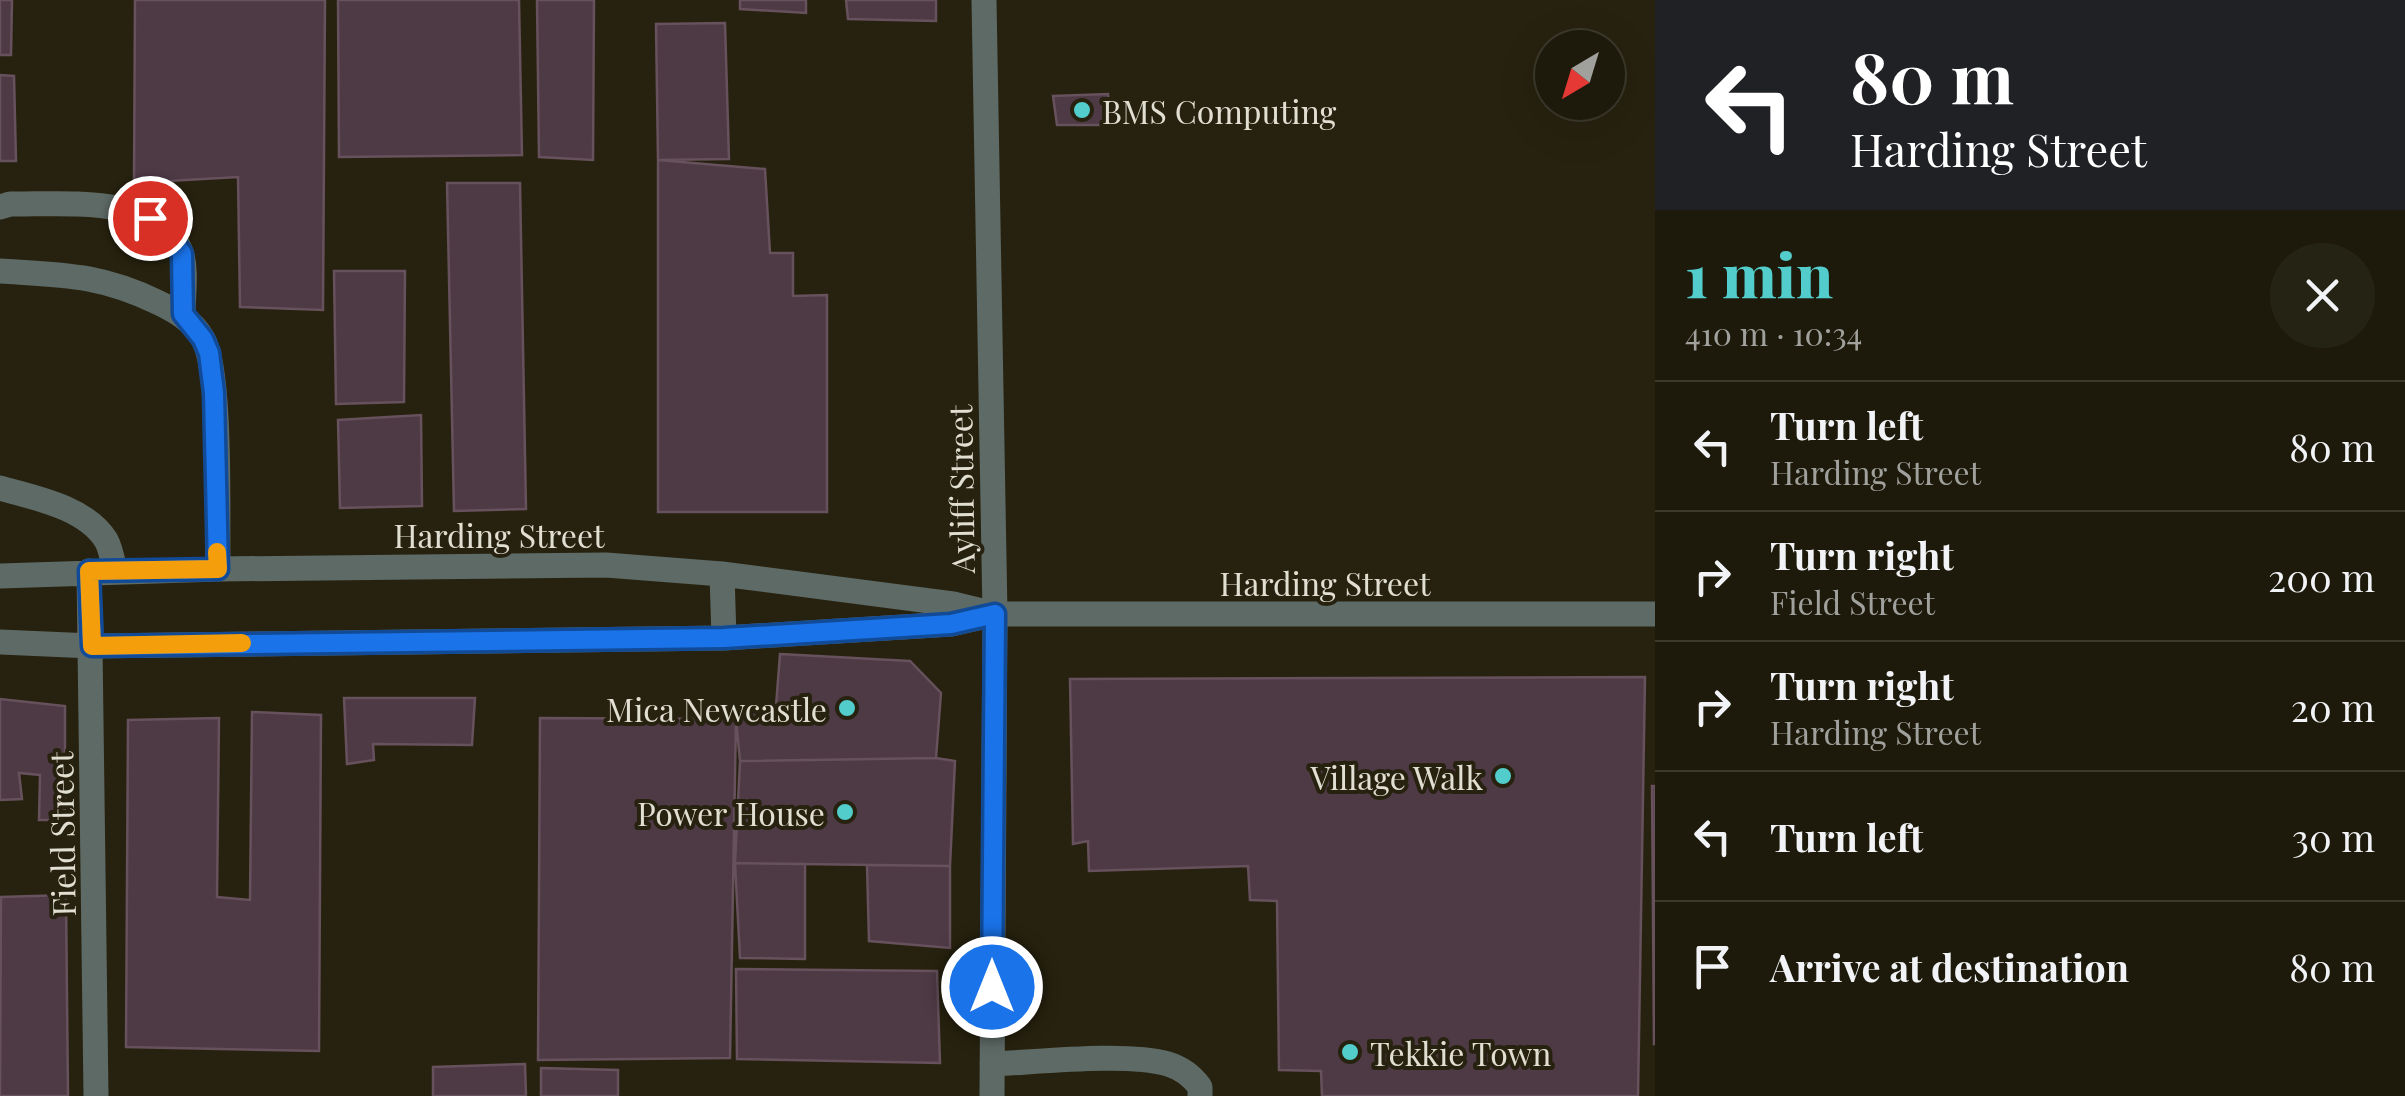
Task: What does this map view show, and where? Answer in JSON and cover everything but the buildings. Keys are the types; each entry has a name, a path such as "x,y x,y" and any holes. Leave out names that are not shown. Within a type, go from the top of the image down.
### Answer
{"street":[{"name":"Ayliff Street","path":"984,0 995,614 992,1096"},
{"path":"0,207 114,206 150,218 169,234 182,254 183,314"},
{"path":"0,271 85,276 121,284 183,314 203,339 209,353 214,393 218,569"},
{"path":"0,488 55,504 88,521 107,542 115,571"},
{"name":"Harding Street","path":"0,576 89,571 606,564 722,574 953,604 995,614"},
{"name":"Field Street","path":"89,571 96,1096"},
{"path":"722,574 724,638"},
{"name":"Harding Street","path":"0,642 92,646 724,638 951,624 995,614 1655,614"},
{"path":"992,1064 1148,1059 1186,1072 1200,1086 1200,1096"}],"slow traffic":[{"path":"217,552 218,569 89,571 92,646 242,643"}],"place":[{"name":"BMS Computing","path":"1082,110"},
{"name":"Mica Newcastle","path":"847,708"},
{"name":"Village Walk","path":"1503,776"},
{"name":"Power House","path":"845,812"},
{"name":"Tekkie Town","path":"1350,1052"}],"route":[{"path":"150,218 169,234 182,254 183,314 209,353 214,393 218,569 89,571 92,646 724,638 951,624 995,614 992,987"}]}
